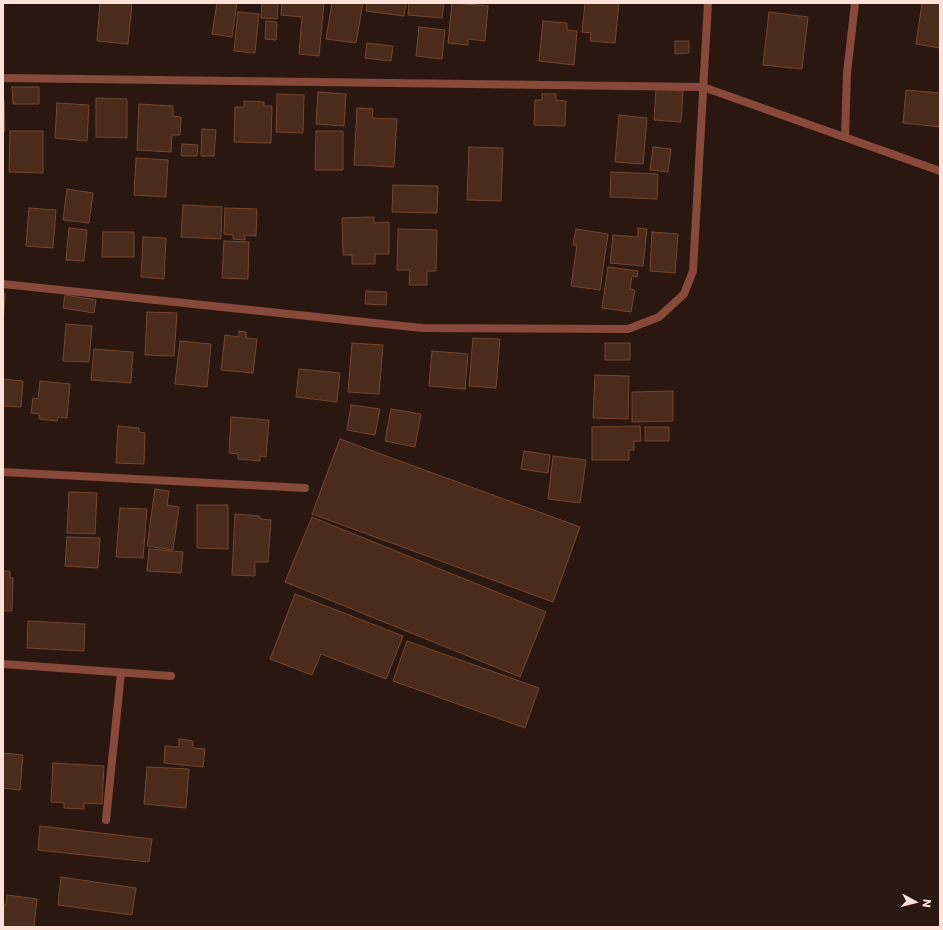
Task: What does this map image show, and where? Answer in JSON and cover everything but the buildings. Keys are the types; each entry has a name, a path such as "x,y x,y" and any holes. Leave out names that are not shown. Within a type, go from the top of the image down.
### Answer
{"street":[{"path":"3,284 422,328 628,329 659,317 684,294 693,271 708,3"},
{"path":"845,137 847,73 855,3"},
{"path":"3,78 703,87 940,171"},
{"path":"3,472 305,488"},
{"path":"3,664 171,676"},
{"path":"106,820 121,673"}]}
